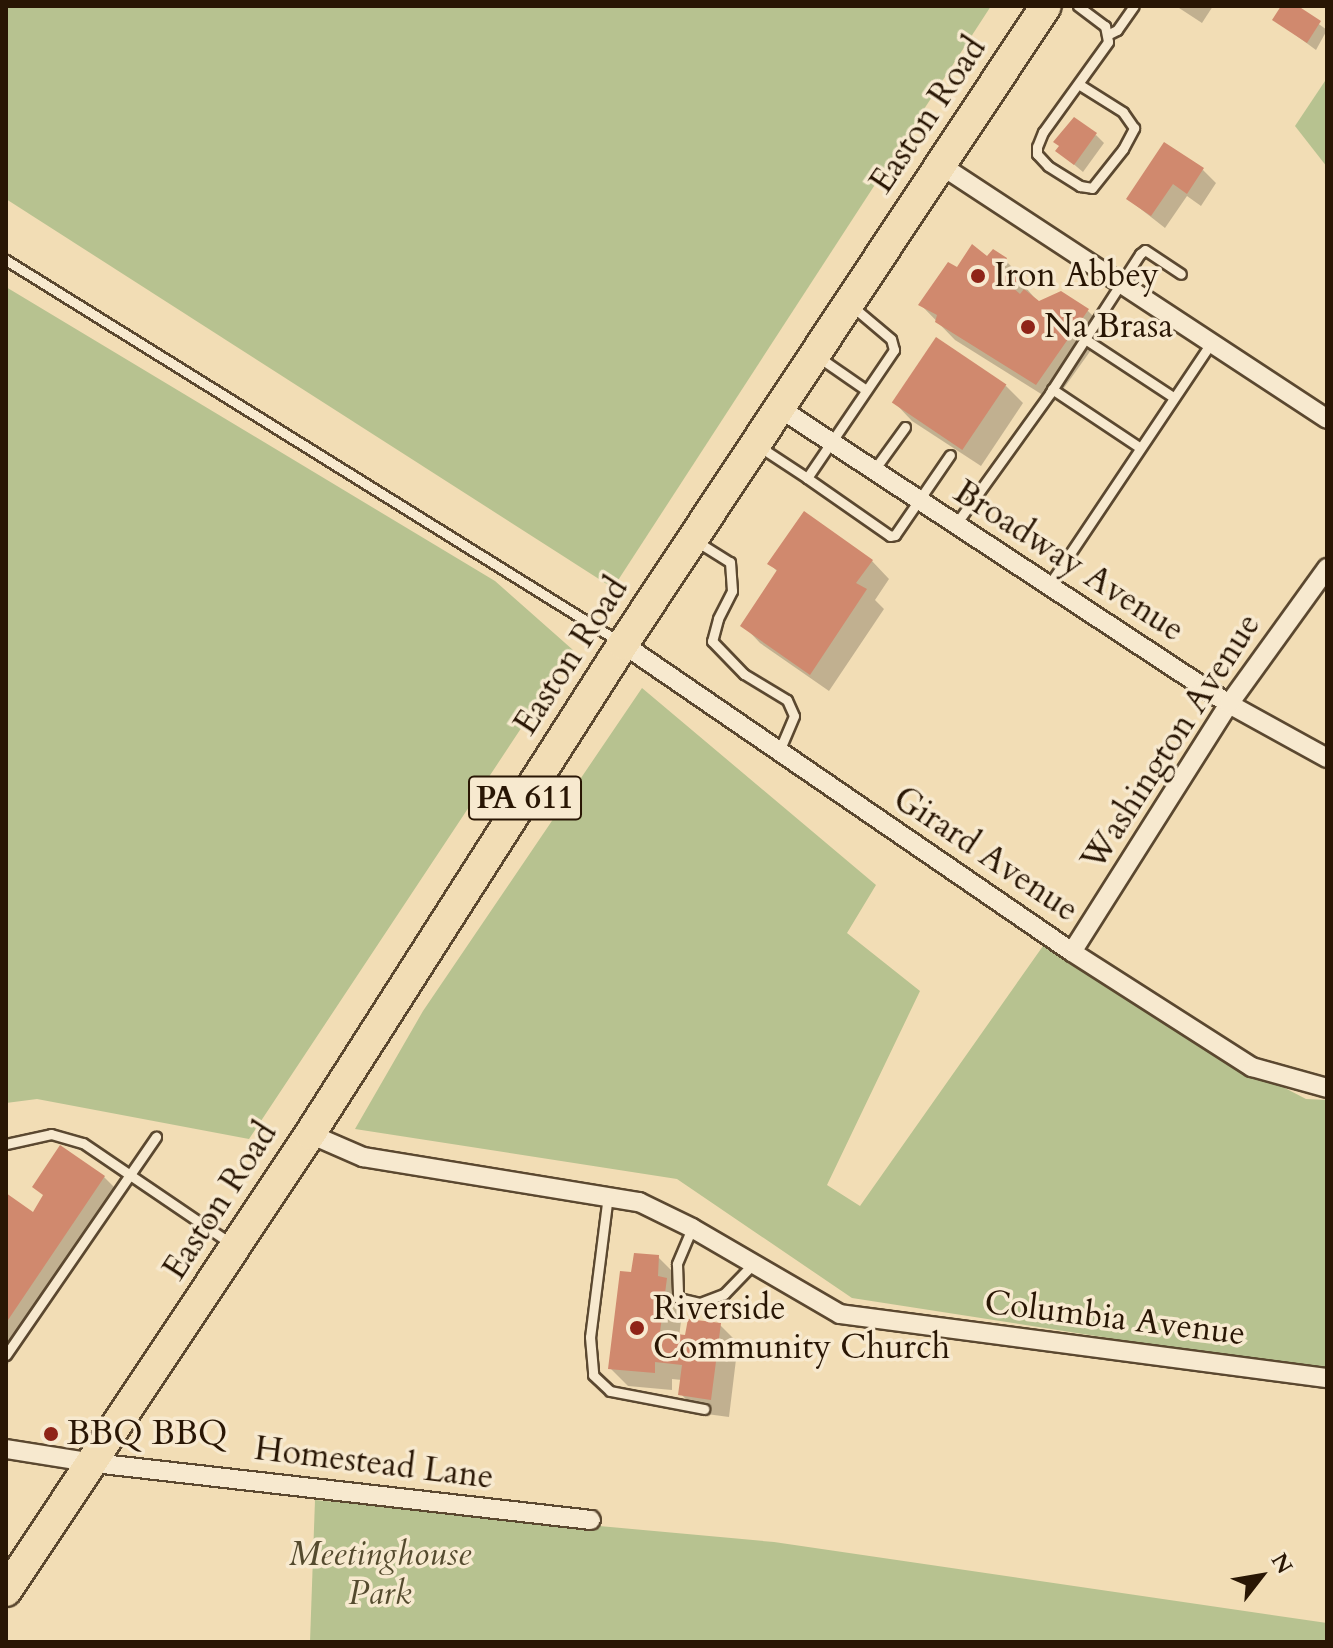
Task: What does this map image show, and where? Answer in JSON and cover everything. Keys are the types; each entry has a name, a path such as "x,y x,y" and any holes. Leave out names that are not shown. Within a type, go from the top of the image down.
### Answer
{"highway":[{"name":"Easton Road","path":"6,1591 310,1134 623,644 1046,6"}],"street":[{"path":"939,164 1327,419"},
{"name":"Broadway Avenue","path":"781,409 1229,704 1327,758"},
{"name":"Washington Avenue","path":"1072,952 1229,704 1327,568"},
{"name":"Girard Avenue","path":"623,644 1072,952 1252,1067 1327,1088"},
{"name":"Columbia Avenue","path":"310,1134 363,1157 639,1202 692,1228 840,1314 1327,1378"},
{"name":"Homestead Lane","path":"6,1449 94,1463 591,1520"}],"lane":[{"path":"1078,6 1100,21 1109,34 1108,42 1080,85 1043,132 1037,154 1062,175 1092,188 1123,149 1134,128 1123,112 1080,85"},
{"path":"1109,34 1117,30 1134,6"},
{"path":"956,524 1145,250 1181,274"},
{"path":"6,260 623,644"},
{"path":"807,478 894,350 891,339 849,304"},
{"path":"1085,339 1173,397"},
{"path":"1049,585 1211,343"},
{"path":"816,355 866,390"},
{"path":"1052,389 1139,447"},
{"path":"874,470 905,427"},
{"path":"757,445 890,536 895,535 950,455"},
{"path":"693,539 730,562 732,591 718,619 712,641 744,674 787,700 791,708 794,716 779,751"},
{"path":"6,1144 51,1134 83,1143 235,1247"},
{"path":"6,1355 156,1137"},
{"path":"608,1195 590,1337 593,1375 610,1391 704,1409"},
{"path":"692,1228 677,1264 678,1298 700,1303 724,1294 753,1264"}],"green space":[{"path":"6,6 991,6 613,588 6,199"},
{"path":"1327,78 1327,167 1295,126"},
{"path":"6,287 495,581 573,650 249,1139 37,1099 6,1103"},
{"path":"642,688 876,885 847,933 920,991 827,1185 860,1206 1043,946 1180,1033 1306,1099 1327,1100 1327,1372 852,1298 677,1179 355,1129 423,1011"},
{"name":"Meetinghouse Park","path":"315,1500 774,1542 1327,1623 1327,1642 310,1642"}],"building":[{"path":"1281,6 1298,6 1321,21 1307,43 1272,20"},
{"path":"1074,117 1097,133 1074,165 1055,151 1059,146 1053,142"},
{"path":"1164,142 1204,168 1187,194 1173,184 1151,216 1126,199"},
{"path":"972,244 987,256 993,249 1007,258 1002,267 1019,277 1012,287 1020,294 1024,289 1039,301 1061,291 1089,309 1036,385 935,322 937,315 918,305 948,262 957,267"},
{"path":"936,337 1006,385 962,450 892,402"},
{"path":"804,511 873,560 856,583 867,589 810,675 740,626 777,570 767,564"},
{"path":"60,1145 105,1176 6,1323 6,1193 33,1212 43,1195 32,1187"},
{"name":"Riverside Community Church","path":"634,1253 659,1255 658,1276 667,1278 660,1332 685,1335 688,1319 721,1323 711,1400 678,1395 682,1365 655,1362 655,1373 608,1369 620,1271 631,1272"}],"place":[{"name":"Iron Abbey","path":"978,276"},
{"name":"Na Brasa","path":"1028,327"},
{"name":"Riverside Community Church","path":"637,1328"},
{"name":"BBQ BBQ","path":"51,1434"}]}
